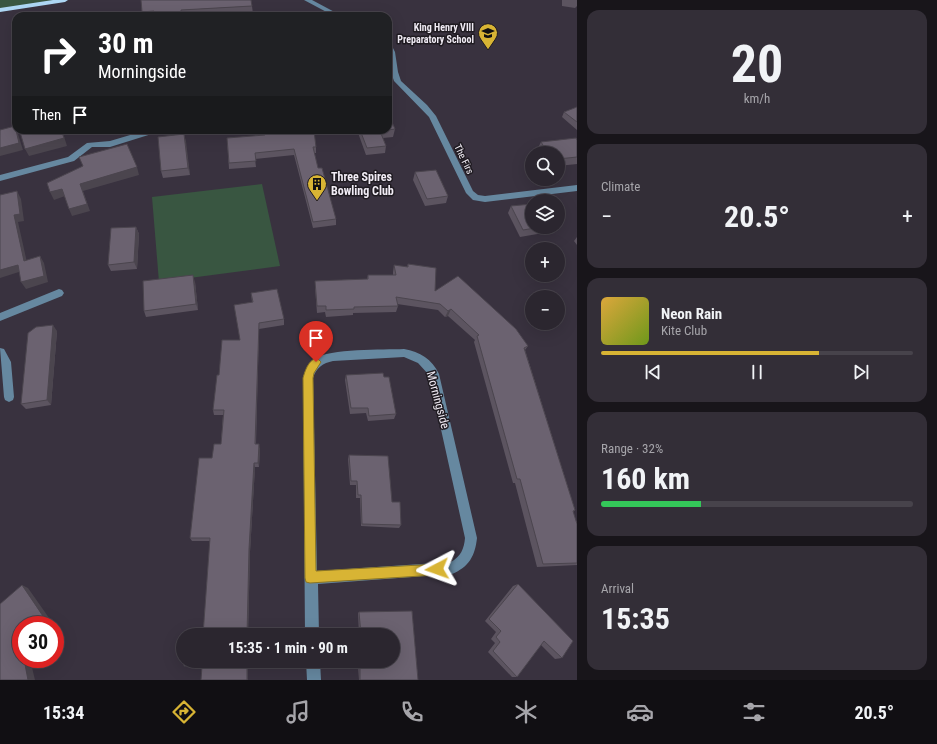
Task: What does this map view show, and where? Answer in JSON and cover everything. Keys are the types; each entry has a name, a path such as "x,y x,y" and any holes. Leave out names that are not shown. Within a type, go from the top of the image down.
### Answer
{"main road":[{"path":"0,10 65,0"}],"street":[{"path":"307,0 330,12"},
{"name":"The Firs","path":"392,50 393,66 397,79 406,91 432,116 470,193 473,196 485,199 577,188"},
{"path":"0,178 71,159 90,145 110,144 142,134"},
{"path":"0,317 59,293"},
{"path":"0,352 6,362 9,397"},
{"name":"Morningside","path":"310,578 452,568 461,564 467,557 470,549 471,538 434,374 429,365 413,355 404,353 333,356 316,362 309,372 310,578 312,628"},
{"path":"313,668 314,680"}],"green space":[{"path":"0,0 65,0 0,10"},
{"path":"262,184 280,266 159,282 152,197"}],"building":[{"path":"141,0 251,0 252,6 181,10 181,12 142,12"},
{"path":"577,107 577,122 564,112"},
{"path":"392,122 395,129 392,129"},
{"path":"12,127 12,134 17,134 19,143 0,148 0,130"},
{"path":"21,134 62,134 64,138 25,149"},
{"path":"184,134 188,168 161,171 158,137"},
{"path":"314,134 316,147 313,147 318,168 322,168 336,219 313,222 294,149 255,153 256,161 229,163 227,138 265,135"},
{"path":"362,134 381,134 386,146 367,148"},
{"path":"576,138 577,157 565,158 565,146 544,146 541,142"},
{"path":"127,144 137,167 80,184 87,204 69,209 62,189 50,192 47,183 83,166 79,157"},
{"path":"436,170 448,196 427,199 415,172"},
{"path":"17,191 20,214 14,215 24,261 40,256 44,276 21,282 18,265 0,270 0,195"},
{"path":"525,205 525,230 523,230 511,206"},
{"path":"136,227 134,262 108,265 111,228"},
{"path":"408,264 436,268 435,291 458,276 516,329 528,346 524,348 575,510 573,511 577,524 577,563 543,564 520,479 517,479 477,336 479,335 451,309 448,311 440,304 396,297 398,306 354,307 354,309 326,310 326,306 317,306 315,281 368,279 368,275 396,275 394,265 408,267"},
{"path":"193,275 196,304 144,311 143,281"},
{"path":"277,289 284,319 259,323 255,444 259,444 258,463 254,463 249,549 247,628 204,628 210,538 190,538 199,458 212,458 214,444 221,444 224,410 213,410 217,375 219,375 222,340 240,340 234,305 253,302 251,293"},
{"path":"53,325 47,400 21,404 28,333 36,327"},
{"path":"383,373 384,377 389,377 396,414 369,416 368,408 351,408 346,375"},
{"path":"349,455 388,456 392,502 400,502 401,525 362,524 361,495 358,495 357,481 351,481"},
{"path":"518,584 573,641 562,658 544,641 517,677 493,651 500,642 496,637 501,631 489,619"},
{"path":"22,585 43,616 12,616 12,668 26,668 28,680 0,680 0,604"},
{"path":"412,611 418,680 360,680 360,668 400,668 400,628 360,628 359,612"},
{"path":"202,668 247,668 247,680 201,680"}],"place":[{"name":"King Henry VIII Preparatory School","path":"488,50"},
{"name":"Three Spires Bowling Club","path":"317,201"}],"route":[{"path":"316,362 309,372 308,378 310,578 437,569"}]}
